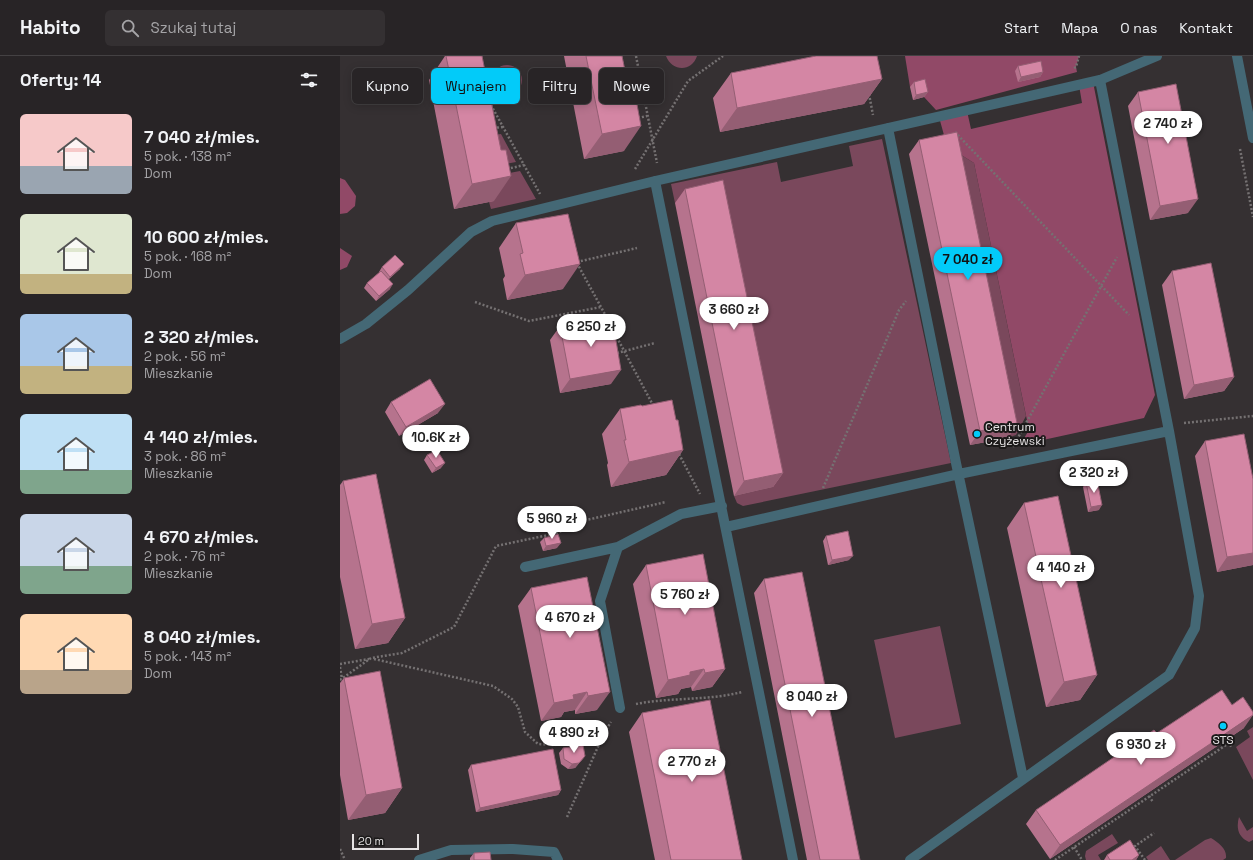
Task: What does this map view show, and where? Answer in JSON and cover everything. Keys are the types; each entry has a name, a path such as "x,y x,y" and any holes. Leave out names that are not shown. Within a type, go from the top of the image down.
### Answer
{"street":[{"path":"340,339 366,324 408,290 471,232 492,221 655,181 799,150 888,128 1100,80 1157,56"},
{"path":"1237,56 1253,138"},
{"path":"910,860 1169,675 1195,628 1199,596 1168,428 1100,80"},
{"path":"888,128 959,474 1024,778"},
{"path":"655,181 793,860"},
{"path":"726,527 1168,428"},
{"path":"525,567 618,547 680,514 722,506"},
{"path":"618,547 600,601 620,708"},
{"path":"419,860 451,850 513,849 554,852 558,860"}],"path":[{"path":"636,56 638,68"},
{"path":"635,170 688,81 723,56"},
{"path":"869,93 876,131"},
{"path":"490,104 547,208"},
{"path":"645,104 657,166"},
{"path":"634,118 647,116"},
{"path":"940,116 1150,338"},
{"path":"489,129 503,127"},
{"path":"503,169 524,165"},
{"path":"1003,465 1130,234"},
{"path":"570,262 576,262 637,248"},
{"path":"576,262 657,413"},
{"path":"820,494 900,310 920,283"},
{"path":"475,302 529,321 601,307"},
{"path":"612,354 625,352 655,343"},
{"path":"1168,428 1253,416"},
{"path":"676,448 700,494 718,490"},
{"path":"341,680 340,665 371,658 402,654 454,627 496,546 558,533 573,522 670,501"},
{"path":"341,680 371,658 493,686 512,699 518,707 525,732 538,744 555,744 604,733 567,817"},
{"path":"620,708 655,700 707,699 732,695 759,688"},
{"path":"1055,860 1148,795 1228,743 1232,748"},
{"path":"1148,795 1153,802"},
{"path":"1145,860 1135,846 1154,833"},
{"path":"1074,847 1082,860"},
{"path":"340,849 345,860"}],"shaded area":[{"path":"666,56 697,56 691,65 682,68 673,65"},
{"path":"905,56 1079,56 1076,67 1077,72 936,110 924,97 910,87"},
{"path":"507,65 516,68 498,68"},
{"path":"520,72 522,80 520,88"},
{"path":"1093,82 1155,395 1144,418 1020,445 1029,430 974,163 947,146 939,117 967,111 971,129 1082,103 1079,85"},
{"path":"501,134 516,162 482,168 476,137"},
{"path":"882,139 951,463 743,506 737,503 734,496 773,487 713,195 675,203 671,184 777,162 781,182 853,166 849,146"},
{"path":"947,146 974,163 1026,416 1016,435 1007,438"},
{"path":"520,171 536,199 491,209 489,202 489,177"},
{"path":"340,178 345,180 356,196 355,206 347,213 340,214"},
{"path":"340,248 352,256 347,267 340,270"},
{"path":"940,626 961,724 895,738 874,640"},
{"path":"1253,727 1253,780 1236,747 1250,737 1247,731"},
{"path":"1239,817 1247,831 1253,827 1253,840 1249,842 1240,835 1238,828"},
{"path":"1112,834 1118,843 1098,855 1101,860 1086,860 1086,851"},
{"path":"1211,838 1220,844 1224,849 1226,858 1223,860 1175,860 1205,840"},
{"path":"1161,846 1170,860 1148,860 1146,857"}],"building":[{"path":"446,56 482,56 484,68 448,68"},
{"path":"586,56 622,56 624,68 599,68 599,104 637,104 641,126 602,134 591,80 591,68 588,68"},
{"path":"816,56 877,56 882,79 737,108 731,73"},
{"path":"1041,61 1043,72 1021,77 1018,66"},
{"path":"925,79 928,92 916,95 914,82"},
{"path":"1176,84 1198,199 1160,206 1138,92"},
{"path":"456,104 492,104 501,150 506,150 511,176 472,184"},
{"path":"957,132 1017,423 980,431 919,140"},
{"path":"723,180 783,473 744,481 685,189"},
{"path":"568,214 580,264 525,275 520,254 523,253 516,223"},
{"path":"395,255 404,264 390,277 382,267"},
{"path":"1211,263 1234,377 1194,385 1172,271"},
{"path":"381,271 393,284 379,296 367,283"},
{"path":"612,317 621,370 570,379 560,326"},
{"path":"430,379 445,404 406,427 391,402"},
{"path":"672,400 676,420 678,420 683,450 629,462 624,440 626,440 620,409"},
{"path":"1244,434 1253,479 1253,553 1227,557 1205,441"},
{"path":"437,450 445,463 436,468 427,455"},
{"path":"376,474 405,618 372,624 343,481"},
{"path":"1097,480 1102,505 1091,507 1086,482"},
{"path":"1058,496 1097,675 1064,682 1024,503"},
{"path":"848,531 853,556 832,560 826,536"},
{"path":"558,534 561,543 546,546 544,538"},
{"path":"703,554 725,669 705,673 704,669 690,672 690,675 668,680 646,565"},
{"path":"802,572 860,860 820,860 764,579"},
{"path":"587,577 610,692 588,696 587,692 573,695 574,699 554,703 531,588"},
{"path":"380,671 402,788 366,795 344,678"},
{"path":"1222,690 1232,705 1243,697 1253,712 1253,715 1060,845 1036,810 1154,730 1157,733"},
{"path":"710,700 742,860 671,860 642,713"},
{"path":"583,745 585,756 579,763 572,764 564,759 563,748"},
{"path":"553,749 561,790 480,808 471,765"},
{"path":"1130,840 1139,855 1132,860 1110,860 1107,855"},
{"path":"490,852 491,860 474,860 474,853"}],"place":[{"name":"Centrum Czyżewski","path":"977,434"},
{"name":"STS","path":"1223,726"}]}
